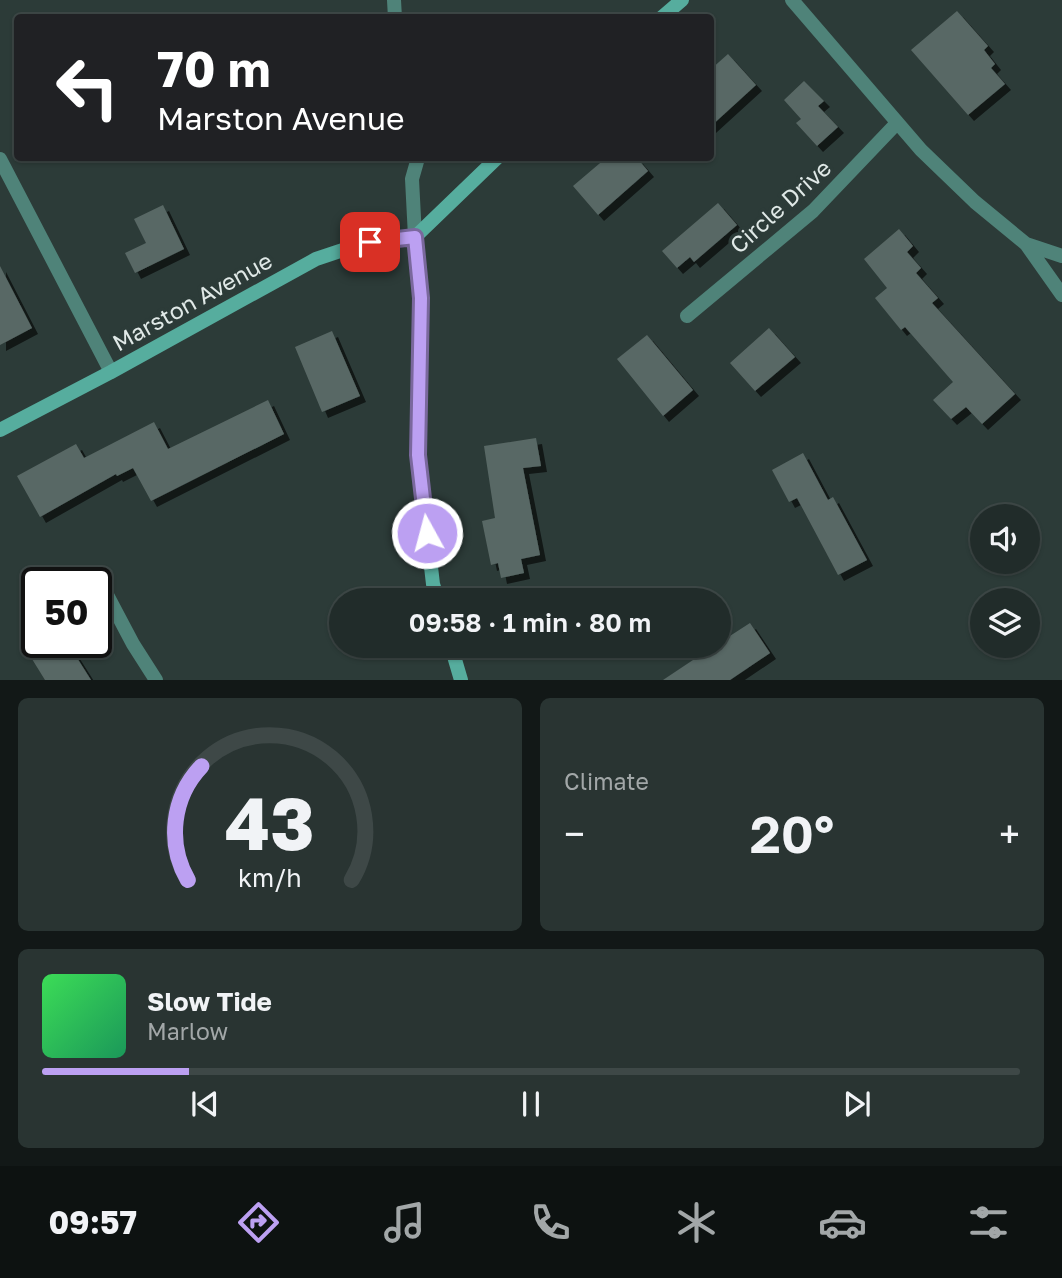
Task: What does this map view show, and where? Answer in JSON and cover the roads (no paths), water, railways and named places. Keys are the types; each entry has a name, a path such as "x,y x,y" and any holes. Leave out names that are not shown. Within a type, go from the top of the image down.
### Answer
{"main road":[{"path":"666,14 682,0"},
{"path":"434,588 418,455 421,298 415,237 494,161"},
{"name":"Marston Avenue","path":"0,430 316,259 363,244 415,237"},
{"path":"454,658 460,679"}],"street":[{"path":"792,0 896,124 946,176 1026,244 1062,295"},
{"name":"Circle Drive","path":"687,316 813,211 896,124"},
{"path":"0,159 111,372"},
{"path":"415,237 412,179 417,161"},
{"path":"1026,244 1062,256"},
{"path":"112,605 133,645 156,680"}]}
